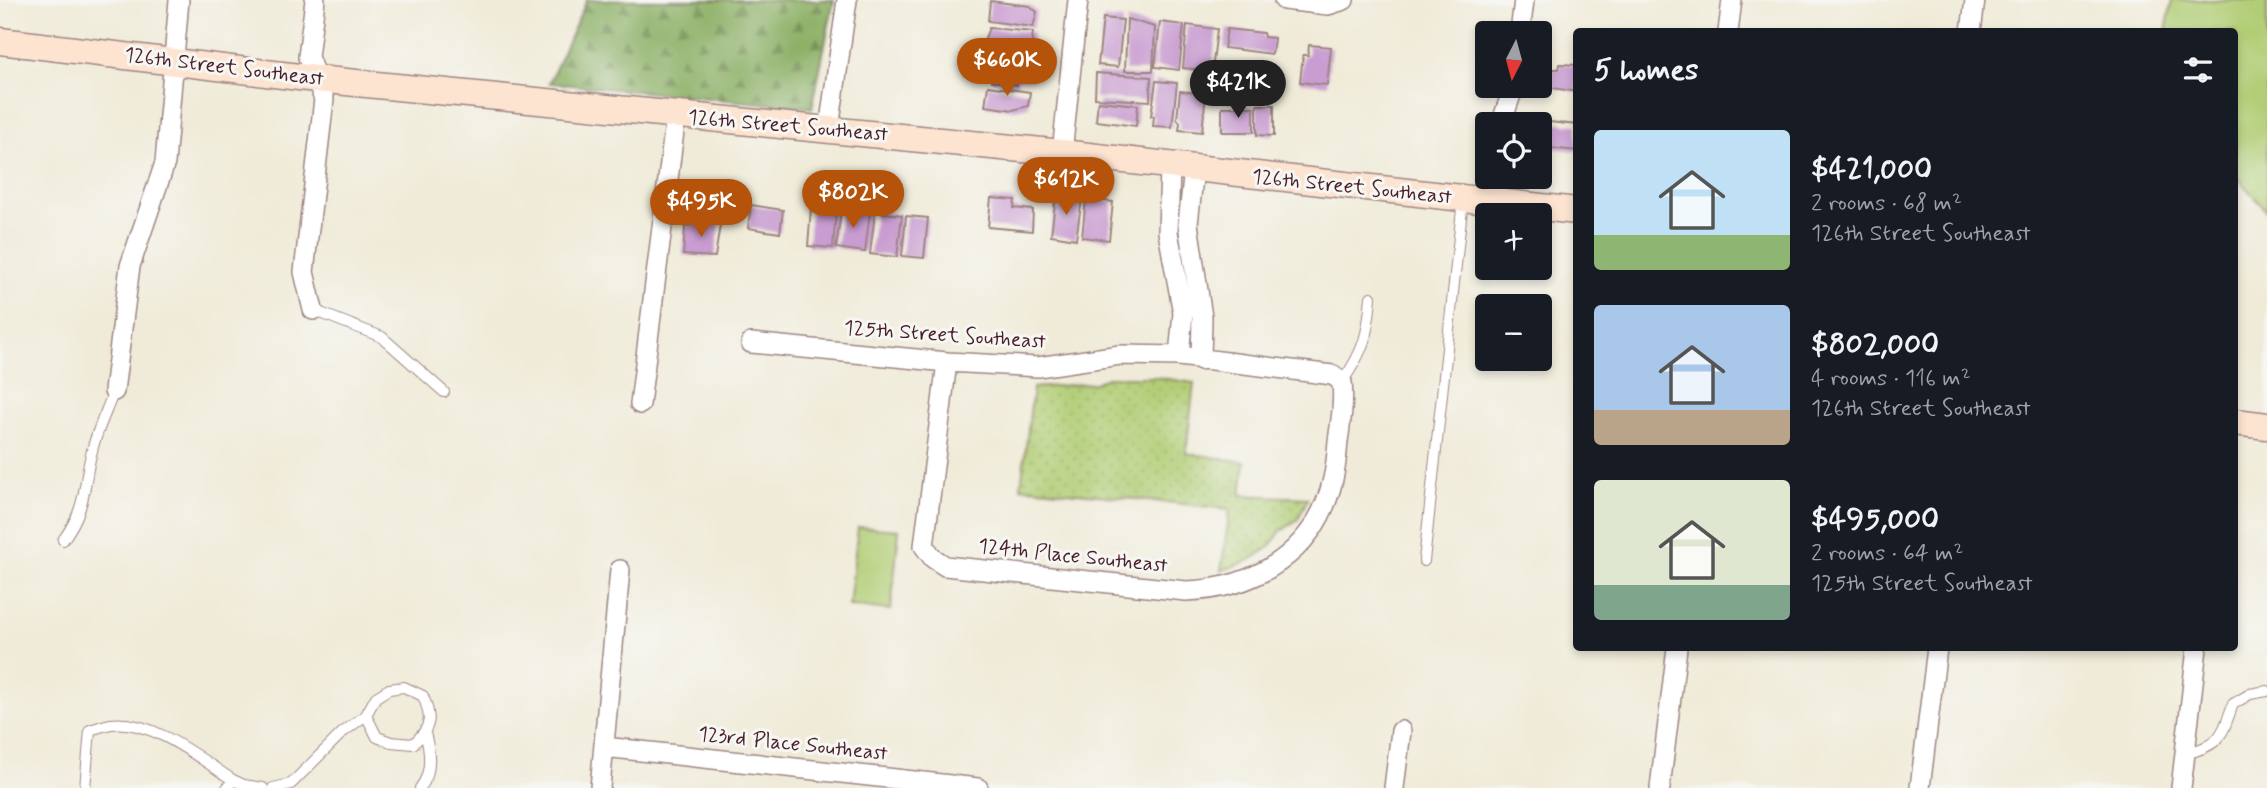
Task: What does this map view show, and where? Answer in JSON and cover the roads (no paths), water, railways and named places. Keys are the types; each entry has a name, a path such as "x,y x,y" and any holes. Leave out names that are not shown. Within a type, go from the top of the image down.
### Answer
{"street":[{"path":"114,391 130,266 165,163 179,0"},
{"path":"313,310 304,272 324,99 308,57 315,0"},
{"path":"829,129 847,0"},
{"path":"1062,153 1078,0"},
{"path":"1284,0 1328,5 1344,0"},
{"path":"1521,21 1524,0"},
{"path":"1728,28 1732,0"},
{"path":"1972,28 1975,0"},
{"name":"126th Street Southeast","path":"0,41 316,79 1062,153 1493,203"},
{"path":"640,404 676,115"},
{"path":"1179,356 1183,313 1168,232 1182,168"},
{"path":"1182,168 1190,245 1201,307 1201,360"},
{"path":"1493,203 1495,189"},
{"name":"126th Street Southeast","path":"1552,209 1573,211"},
{"name":"125th Street Southeast","path":"751,342 947,362 1038,367 1120,355 1179,356 1333,375 1342,382"},
{"name":"124th Place Southeast","path":"947,362 924,546 933,558 945,566 1186,591 1211,590 1240,583 1274,567 1300,543 1319,516 1333,480 1343,399 1342,382"},
{"path":"2238,422 2267,426"},
{"path":"600,788 620,570"},
{"path":"1660,788 1677,651"},
{"path":"1920,788 1937,651"},
{"path":"2181,788 2197,651"},
{"path":"1394,788 1401,731"},
{"name":"123rd Place Southeast","path":"604,747 978,788"}],"lane":[{"path":"1424,561 1463,200"},
{"path":"1342,382 1359,359 1369,329 1371,297"},
{"path":"313,310 382,337 444,392"},
{"path":"63,540 75,524 83,502 92,448 114,391"},
{"path":"273,788 291,784 342,733 366,715 376,697 389,690 404,687 423,696 431,715 425,733 413,744 391,742 377,737 366,715"},
{"path":"2185,754 2210,747 2224,730 2233,704 2250,694 2267,691"},
{"path":"85,788 90,730 114,724 147,729 182,746 230,784 263,788"},
{"path":"420,788 426,781 430,753 425,733"}]}
